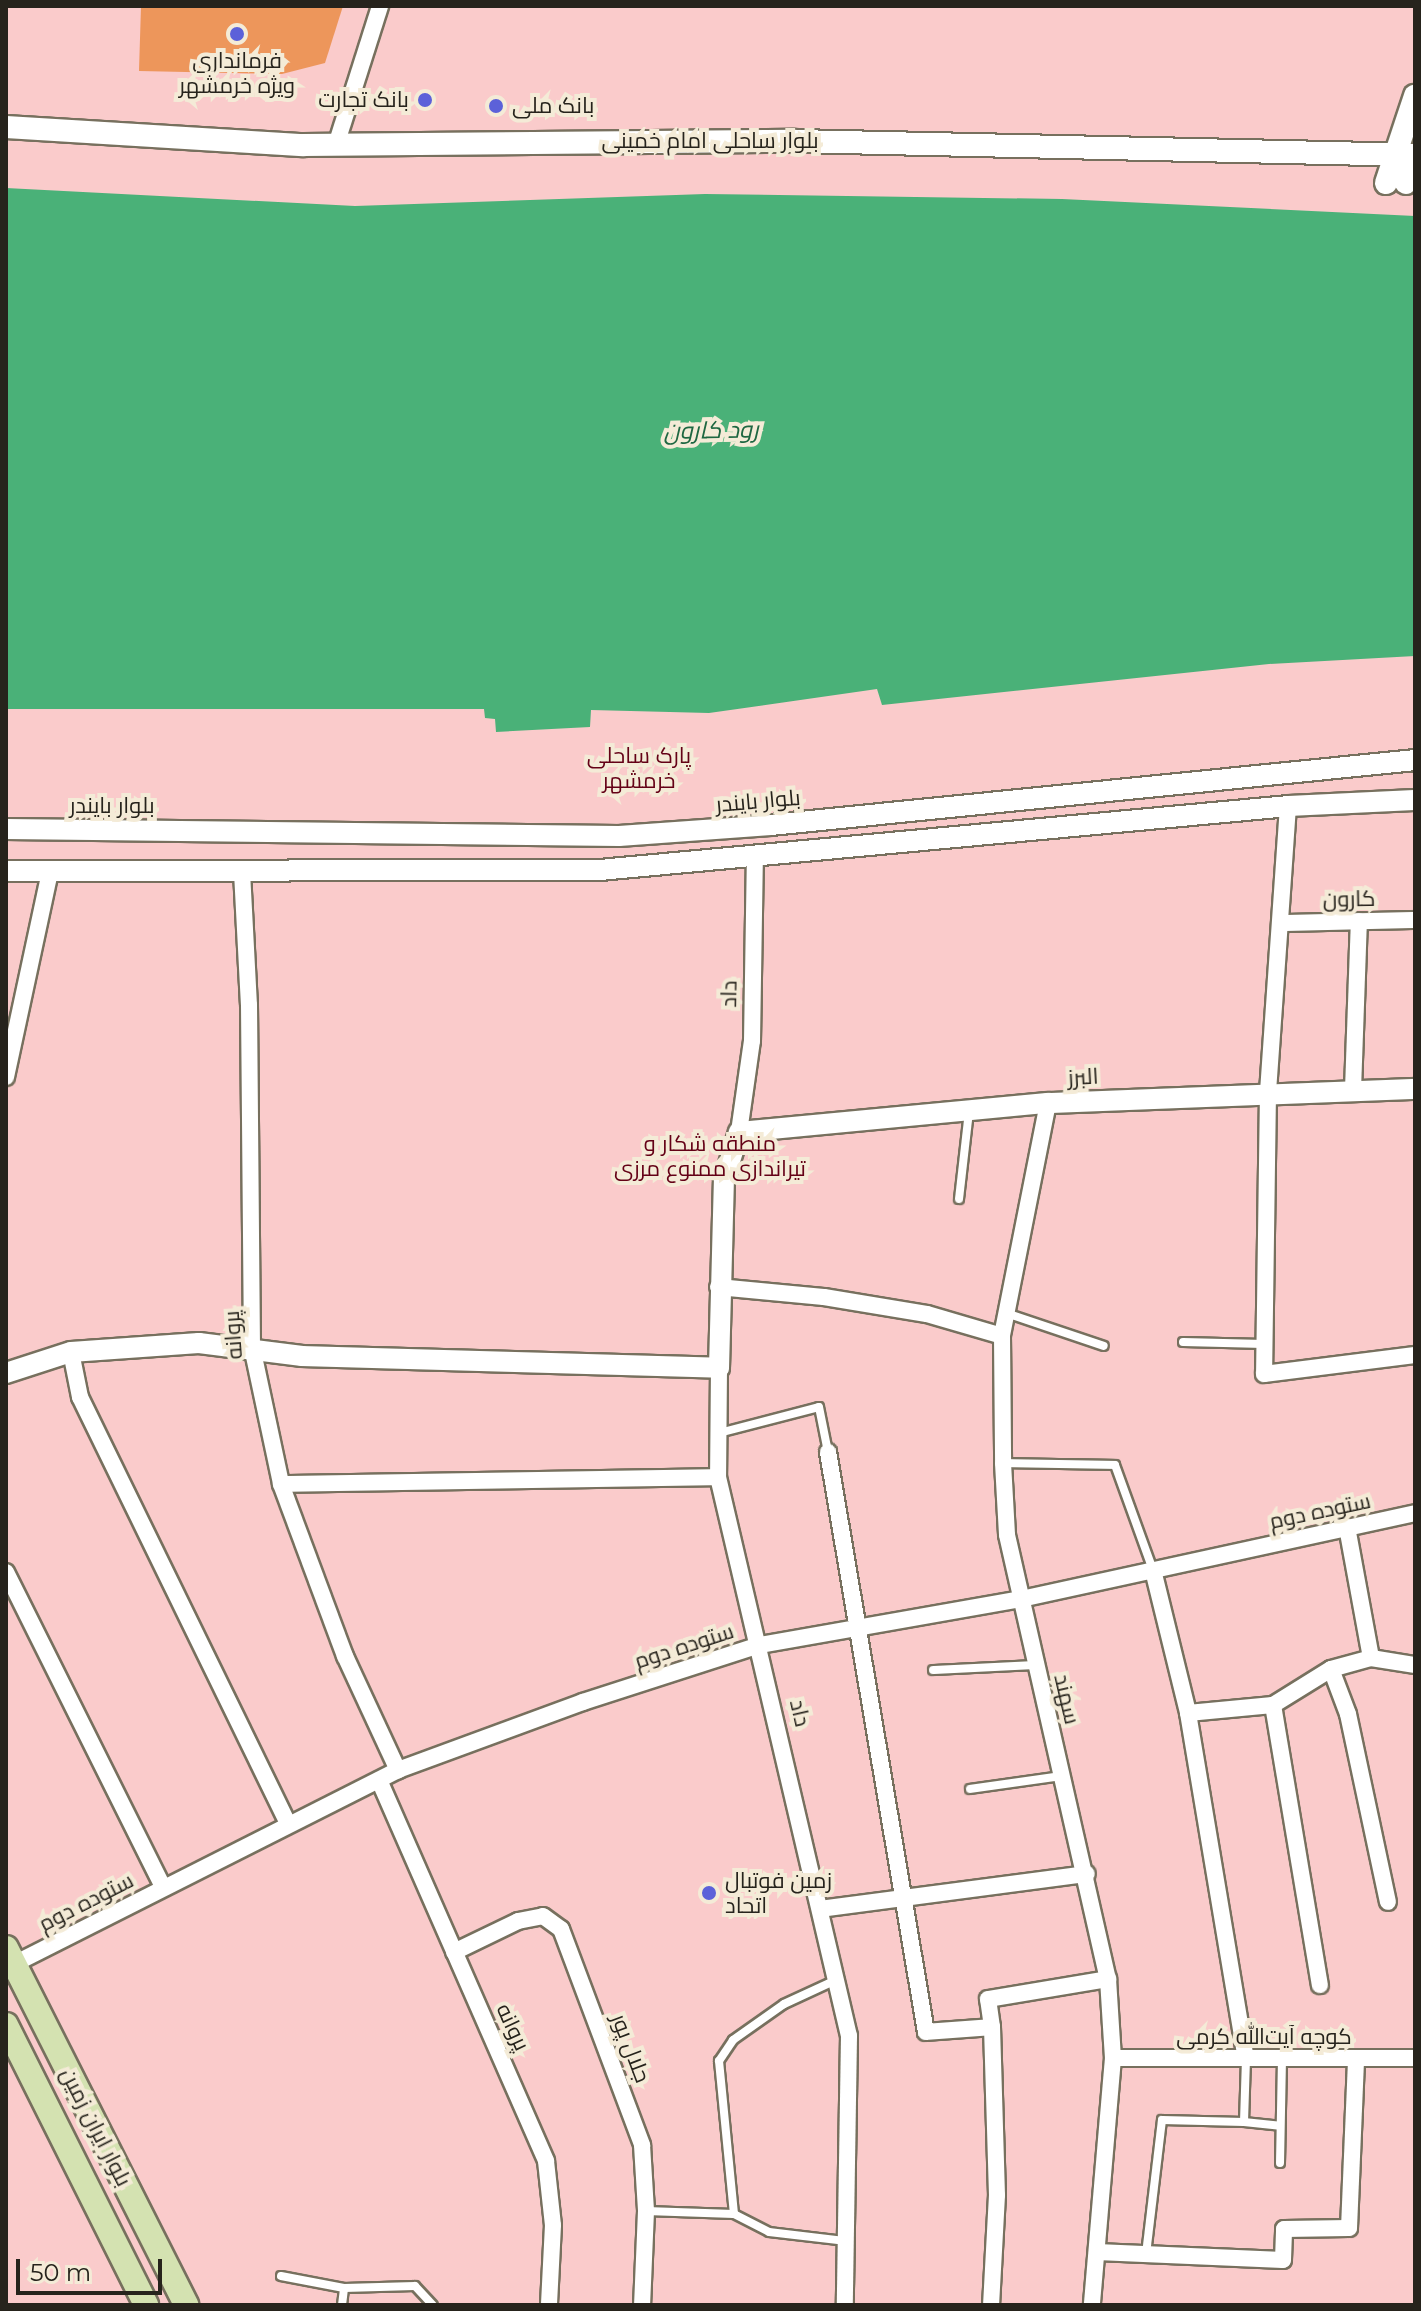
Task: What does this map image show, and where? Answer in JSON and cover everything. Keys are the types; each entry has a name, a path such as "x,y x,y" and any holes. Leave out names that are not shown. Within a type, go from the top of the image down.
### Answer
{"main road":[{"path":"1396,183 1409,156 1415,96"},
{"name":"بلوار ساحلی امام خمینی","path":"6,127 336,145 795,141 1409,156"},
{"name":"بلوار ایران زمین","path":"10,1956 186,2305"},
{"name":"بلوار ایران زمین","path":"6,2025 146,2305"}],"street":[{"path":"336,145 380,6"},
{"name":"بلوار بایندر","path":"6,829 619,836 771,825 1219,777 1415,760"},
{"path":"1219,777 1223,813"},
{"path":"6,871 600,870 1288,806 1415,800"},
{"path":"1288,806 1283,923 1268,1092 1264,1374 1415,1355"},
{"name":"داد","path":"755,856 752,1041 746,1132 724,1180 718,1287 718,1477 760,1645 849,2036 845,2305"},
{"path":"6,1077 50,871"},
{"name":"پروانه","path":"242,872 249,1005 252,1347 281,1484 345,1656 398,1770"},
{"name":"کارون","path":"1283,923 1415,920"},
{"path":"1353,1090 1359,921"},
{"name":"البرز","path":"746,1132 1048,1103 1268,1092 1415,1089"},
{"name":"سهند","path":"1048,1103 1002,1336 1003,1463 1007,1535 1087,1874 1108,1979 1113,2058 1092,2305"},
{"path":"718,1287 898,1309 1002,1336"},
{"path":"6,1373 71,1352 199,1343 252,1347 302,1356 719,1368"},
{"path":"71,1352 80,1397 288,1824"},
{"path":"828,1452 906,1898 926,2032 992,2027"},
{"path":"281,1484 718,1477"},
{"name":"ستوده دوم","path":"10,1956 163,1887 398,1770 583,1702 760,1645 1021,1599 1415,1513"},
{"path":"1347,1527 1371,1658"},
{"path":"1153,1570 1188,1713 1246,2058"},
{"path":"6,1572 163,1887"},
{"path":"1188,1713 1273,1705 1331,1669 1371,1658 1415,1665"},
{"path":"1331,1669 1348,1714 1388,1902"},
{"path":"1273,1705 1320,1985"},
{"name":"پروانه","path":"379,1780 546,2161 553,2225 549,2305"},
{"path":"820,1909 1087,1874"},
{"name":"جلال پور","path":"454,1952 518,1921 543,1916 561,1929 642,2145 646,2211 642,2305"},
{"path":"991,2305 997,2195 992,2027 988,1999 1108,1979"},
{"name":"کوچه آیت‌الله کرمی","path":"1113,2058 1415,2058"},
{"path":"1097,2252 1283,2260 1284,2229 1349,2228 1356,2059"}],"lane":[{"path":"959,1199 969,1110"},
{"path":"1006,1313 1104,1346"},
{"path":"1183,1342 1264,1344"},
{"path":"718,1433 819,1407 828,1452"},
{"path":"1003,1463 1115,1465 1153,1570"},
{"path":"933,1670 1036,1665"},
{"path":"970,1789 1062,1776"},
{"path":"734,2214 719,2061 733,2040 784,2004 836,1980"},
{"path":"1244,2122 1246,2058"},
{"path":"1280,2163 1282,2058"},
{"path":"1146,2254 1162,2120 1280,2126"},
{"path":"646,2211 734,2214 769,2232 846,2241"},
{"path":"281,2276 344,2288 415,2286 433,2305"},
{"path":"342,2305 344,2288"}],"green space":[{"name":"منطقه شکار و تیراندازی ممنوع مرزی","path":"6,6 1415,6 1415,2305 6,2305"}],"water":[{"name":"رود کارون","path":"6,188 355,206 705,194 1062,199 1415,216 1415,656 1269,664 882,705 877,689 709,713 591,710 590,727 496,732 495,719 485,718 484,709 6,709"}],"building":[{"name":"فرمانداری ویژه خرمشهر","path":"141,6 343,6 325,63 282,74 139,71"}],"place":[{"name":"فرمانداری ویژه خرمشهر","path":"237,34"},
{"name":"بانک تجارت","path":"425,100"},
{"name":"بانک ملی","path":"496,106"},
{"name":"زمین فوتبال اتحاد","path":"709,1893"}],"park label":[{"name":"پارک ساحلی خرمشهر","path":"639,768"}]}
